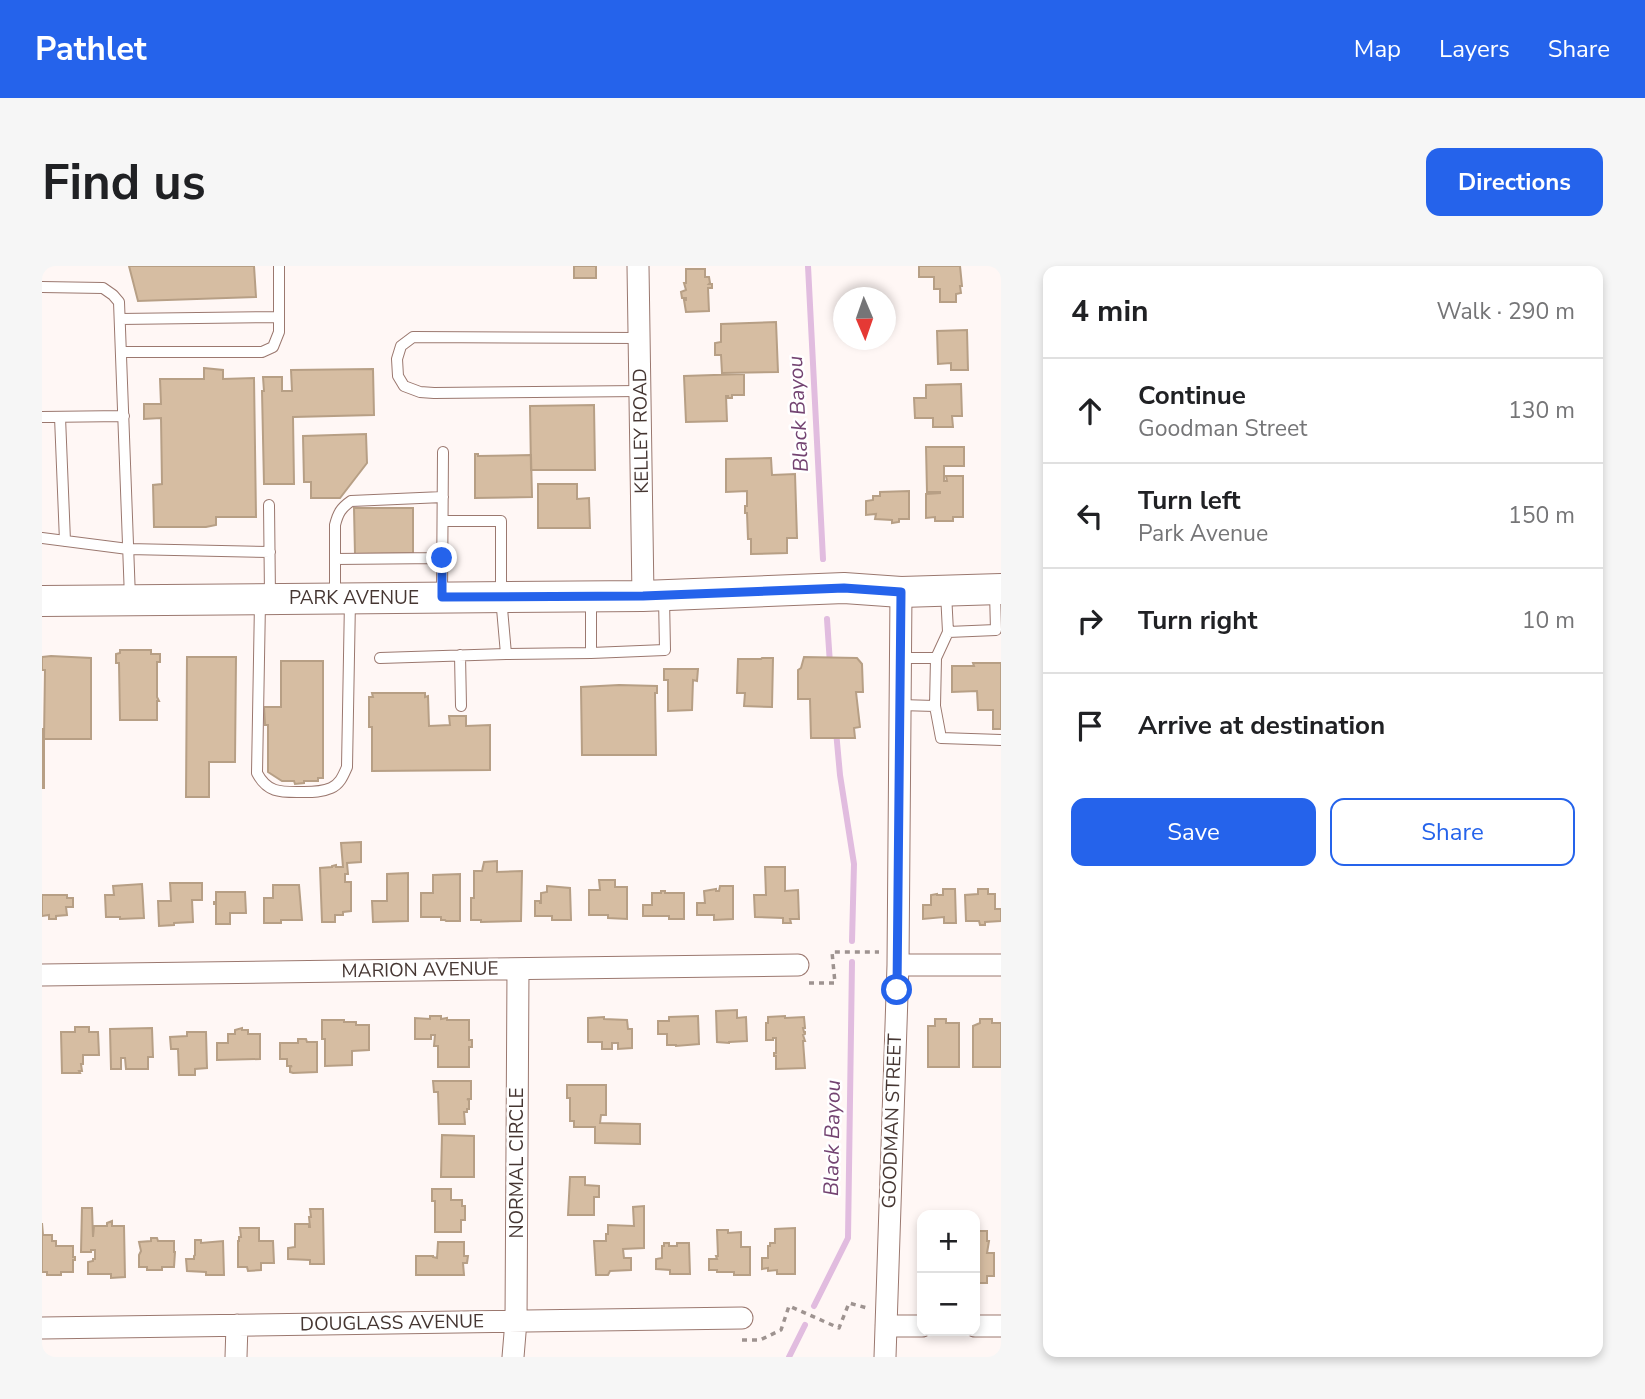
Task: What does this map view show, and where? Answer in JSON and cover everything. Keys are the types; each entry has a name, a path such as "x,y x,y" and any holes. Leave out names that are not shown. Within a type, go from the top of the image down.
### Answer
{"main road":[{"name":"PARK AVENUE","path":"42,601 654,595 844,588 901,592 998,589"}],"street":[{"name":"KELLEY ROAD","path":"638,266 640,391 654,595"},
{"name":"GOODMAN STREET","path":"885,1357 889,964 900,705 901,592"},
{"path":"889,964 1001,965"},
{"name":"MARION AVENUE","path":"42,975 798,965"},
{"name":"NORMAL CIRCLE","path":"513,1357 516,1321 518,969"},
{"name":"DOUGLASS AVENUE","path":"42,1328 742,1318"},
{"path":"886,1319 917,1325"},
{"path":"236,1357 237,1325"},
{"path":"980,1326 1001,1326"}],"lane":[{"path":"121,352 262,352 272,347 279,332 279,266"},
{"path":"42,287 103,288 119,302 130,600"},
{"path":"120,319 279,317"},
{"path":"639,338 413,337 401,346 397,359 398,376 404,386 420,392 640,391"},
{"path":"42,417 124,416"},
{"path":"60,417 65,541"},
{"path":"442,597 443,452"},
{"path":"269,505 270,552 265,599 257,773 261,782 281,792 319,792 333,788 347,767 343,598 335,559 335,526 338,515 342,507 351,500 386,503 443,497"},
{"path":"443,521 501,521 501,597 506,654"},
{"path":"42,538 128,549 270,552"},
{"path":"335,559 386,556 442,558"},
{"path":"948,632 998,630 998,589"},
{"path":"946,591 948,632 936,658 935,706 941,738 1001,740"},
{"path":"380,658 665,650 654,595"},
{"path":"591,596 591,653"},
{"path":"460,655 461,706"},
{"path":"900,658 936,658"},
{"path":"900,705 935,706"}],"path":[{"path":"798,965 800,983 835,983 832,952 879,951 889,964"},
{"path":"742,1318 741,1340 760,1340 781,1330 789,1306 839,1328 849,1303 886,1319"}],"building":[{"path":"129,266 254,266 256,297 138,301"},
{"path":"574,266 596,266 596,278 574,278"},
{"path":"919,266 960,266 962,286 961,293 956,294 956,302 940,302 940,289 934,289 934,277 919,277"},
{"path":"686,269 705,269 705,277 709,277 709,284 712,284 712,288 708,288 709,311 686,312 686,298 682,298 681,292 686,290"},
{"path":"776,322 778,372 722,373 721,355 715,355 715,343 721,342 721,324"},
{"path":"967,330 968,370 951,370 951,363 938,364 937,331"},
{"path":"204,368 223,370 223,379 254,378 256,517 216,517 216,525 206,527 154,527 153,485 162,484 161,418 144,419 144,404 161,404 160,379 204,379"},
{"path":"373,369 374,415 293,417 294,484 264,484 263,377 282,377 282,391 292,391 291,370"},
{"path":"744,374 744,395 732,395 732,398 726,396 727,421 686,422 684,376"},
{"path":"961,384 962,416 952,416 953,427 933,427 933,418 915,418 914,398 926,398 926,385"},
{"path":"594,405 595,470 531,470 530,406"},
{"path":"366,434 367,463 340,498 311,498 311,482 304,482 303,436"},
{"path":"926,447 964,447 964,466 944,466 944,481 947,481 946,476 963,476 963,517 953,517 953,521 926,518 926,494 940,492 927,492"},
{"path":"475,454 531,455 532,497 475,498"},
{"path":"771,458 772,475 795,474 797,538 787,538 787,553 751,554 751,539 748,539 745,513 747,491 726,492 726,459"},
{"path":"538,484 577,484 577,499 589,498 590,528 538,528"},
{"path":"909,491 909,519 899,519 899,522 892,523 892,520 875,519 876,514 866,515 866,501 873,500 873,496 880,496 880,492"},
{"path":"354,508 413,508 413,553 355,554"},
{"path":"120,650 151,650 151,654 160,654 160,662 157,662 157,720 120,720 119,663 116,663 116,654 120,653"},
{"path":"42,657 91,658 91,739 44,739 45,670 42,670"},
{"path":"187,657 236,657 235,762 209,762 209,797 186,797"},
{"path":"804,657 857,658 862,664 863,692 856,692 860,727 854,728 855,738 811,738 810,699 798,699 798,670"},
{"path":"773,658 772,707 744,706 745,693 737,693 738,659"},
{"path":"281,661 323,661 323,778 318,778 318,781 295,784 294,781 282,781 268,772 268,725 265,725 264,707 281,707"},
{"path":"973,663 1001,663 1001,729 993,729 993,710 978,710 977,691 952,692 952,666 974,666"},
{"path":"664,669 698,669 697,681 693,680 692,710 668,711 668,680 664,680"},
{"path":"657,686 656,755 582,755 581,687"},
{"path":"372,693 425,693 425,697 428,696 429,726 450,725 449,716 466,716 466,726 490,725 490,770 372,771 369,697 373,697"},
{"path":"44,729 44,788 42,788"},
{"path":"361,842 361,862 347,863 348,874 345,874 345,882 351,882 351,911 335,915 335,922 322,922 320,868 336,865 343,867 341,843"},
{"path":"497,861 497,872 522,871 521,921 471,920 474,871 482,871 484,862"},
{"path":"765,867 785,867 785,891 798,890 799,919 790,919 791,923 783,923 783,918 755,917 754,895 766,895"},
{"path":"408,873 408,921 373,922 372,901 387,901 387,874"},
{"path":"460,874 460,921 421,917 421,893 433,893 433,875"},
{"path":"599,880 615,880 615,887 627,887 627,919 589,915 589,890 600,890"},
{"path":"170,883 202,883 202,900 192,900 193,922 159,926 158,901 171,901"},
{"path":"142,884 144,918 106,917 105,895 114,895 113,886"},
{"path":"273,885 299,885 302,920 264,923 264,898 273,898"},
{"path":"547,886 570,888 571,920 535,916 535,901 541,903 541,893 547,892"},
{"path":"720,886 733,886 733,919 714,920 714,915 697,915 697,903 705,903 704,891 719,891"},
{"path":"943,889 955,889 956,923 944,923 944,917 923,919 923,905 931,905 931,895 943,895"},
{"path":"978,889 988,889 988,894 995,894 995,909 1001,909 1001,921 980,925 979,921 966,921 965,895 978,894"},
{"path":"216,892 245,892 246,913 230,913 230,924 216,924"},
{"path":"652,893 684,893 684,919 643,916 643,905 652,905"},
{"path":"42,895 67,895 67,898 73,898 73,907 66,907 67,915 49,919 49,915 42,916"},
{"path":"737,1010 737,1018 746,1017 747,1041 717,1042 716,1011"},
{"path":"430,1016 441,1016 441,1019 447,1020 469,1020 469,1040 472,1040 472,1047 469,1047 469,1067 438,1067 435,1035 431,1035 431,1039 415,1039 415,1018 430,1019"},
{"path":"698,1016 699,1044 667,1045 667,1034 658,1034 658,1021 669,1021 669,1017"},
{"path":"768,1017 804,1017 805,1068 776,1069 776,1038 766,1040 766,1023"},
{"path":"588,1018 627,1020 628,1029 632,1029 632,1048 618,1049 618,1043 612,1043 612,1049 602,1049 602,1042 588,1042"},
{"path":"935,1019 946,1019 946,1023 959,1023 959,1067 928,1067 928,1026 935,1026"},
{"path":"980,1019 992,1019 992,1023 1001,1023 1001,1067 973,1067 973,1026 980,1023"},
{"path":"322,1020 344,1020 356,1022 356,1025 369,1025 369,1050 352,1051 352,1065 325,1066"},
{"path":"75,1027 89,1027 89,1032 98,1032 99,1055 83,1055 80,1073 62,1073 61,1032 75,1032"},
{"path":"152,1028 153,1057 148,1057 148,1069 126,1069 125,1058 121,1058 121,1069 111,1069 110,1029"},
{"path":"235,1030 248,1030 248,1034 260,1034 260,1059 217,1060 217,1043 228,1043 228,1034 235,1034"},
{"path":"187,1032 206,1032 207,1068 195,1069 195,1075 179,1075 178,1049 171,1049 170,1037 187,1036"},
{"path":"298,1039 317,1042 317,1072 290,1072 292,1066 287,1066 287,1059 280,1059 280,1043 298,1043"},
{"path":"433,1081 471,1081 471,1099 467,1099 469,1109 464,1112 465,1124 439,1124 438,1092 434,1092"},
{"path":"567,1085 606,1085 606,1115 601,1115 600,1123 640,1124 640,1144 595,1143 595,1127 574,1127 574,1121 570,1121"},
{"path":"442,1135 474,1136 474,1177 441,1177"},
{"path":"570,1177 585,1177 585,1185 599,1186 599,1197 594,1197 594,1215 568,1215"},
{"path":"432,1189 451,1189 451,1200 462,1200 465,1220 461,1220 461,1232 435,1232 435,1201 432,1201"},
{"path":"644,1206 644,1248 623,1249 624,1258 631,1258 631,1270 596,1275 594,1241 606,1241 608,1225 634,1226 633,1207"},
{"path":"82,1208 92,1208 93,1237 94,1226 107,1226 107,1223 112,1221 112,1226 124,1226 125,1277 111,1278 111,1274 88,1274 88,1262 95,1259 95,1250 81,1252"},
{"path":"310,1209 323,1209 324,1264 288,1259 288,1248 295,1247 295,1224 309,1224 310,1227"},
{"path":"42,1223 43,1235 52,1235 56,1246 73,1246 73,1272 47,1275 47,1272 42,1272"},
{"path":"240,1228 259,1228 259,1241 273,1241 274,1263 261,1263 261,1270 248,1271 247,1267 238,1267"},
{"path":"795,1228 795,1274 777,1274 777,1270 762,1269 762,1258 768,1258 768,1246 775,1243 775,1229"},
{"path":"717,1230 741,1232 741,1247 750,1247 750,1275 709,1270 709,1259 717,1259 718,1256"},
{"path":"980,1231 987,1231 987,1253 994,1253 994,1276 987,1276 987,1283 980,1283"},
{"path":"151,1238 174,1241 174,1267 147,1270 147,1267 139,1267 139,1242 151,1241"},
{"path":"195,1240 201,1240 201,1243 223,1241 224,1275 187,1271 186,1259 194,1259"},
{"path":"438,1242 464,1242 464,1256 468,1256 467,1263 463,1263 464,1275 416,1275 416,1256 437,1258"},
{"path":"664,1243 677,1246 677,1243 689,1243 690,1274 670,1274 670,1270 656,1269 656,1259 662,1258"}],"waterway":[{"name":"Black Bayou","path":"808,266 823,559"},
{"name":"Black Bayou","path":"827,619 830,664"},
{"name":"Black Bayou","path":"836,731 854,864 852,941"},
{"name":"Black Bayou","path":"814,1306 848,1238 852,962"},
{"name":"Black Bayou","path":"789,1357 805,1325"}],"route":[{"path":"442,558 442,597 643,596 844,588 901,592 897,990"}]}
